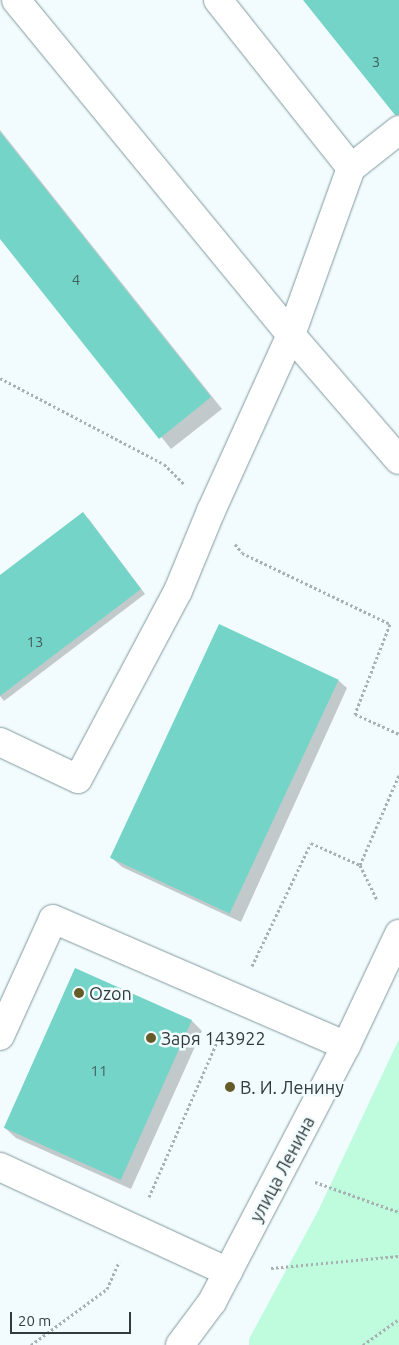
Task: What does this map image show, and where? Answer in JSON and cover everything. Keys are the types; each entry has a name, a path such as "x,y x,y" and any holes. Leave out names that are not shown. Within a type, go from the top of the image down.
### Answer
{"street":[{"path":"16,0 292,336 399,460"},
{"path":"218,0 351,168"},
{"path":"0,742 78,779 178,591 211,511 292,336 351,168 399,130"},
{"path":"0,1036 53,918 346,1046"},
{"name":"улица Ленина","path":"180,1345 212,1302 228,1272 346,1046 399,934"},
{"path":"0,1167 228,1272"}],"path":[{"path":"360,865 399,775"},
{"path":"31,1345 107,1290 236,999 311,843 360,865 377,900"},
{"path":"281,1170 399,1212"},
{"path":"228,1272 399,1256"},
{"path":"363,1345 399,1319"}],"green space":[{"path":"399,1039 399,1345 249,1345 249,1339 318,1211"}],"building":[{"path":"303,0 399,0 399,115 395,115"},
{"path":"0,132 211,397 159,439 0,239"},
{"path":"83,512 141,589 0,696 0,575"},
{"path":"219,624 339,680 230,914 110,858"},
{"path":"75,968 192,1020 121,1180 4,1128"}],"place":[{"name":"Ozon","path":"79,993"},
{"name":"Заря 143922","path":"151,1038"},
{"name":"В. И. Ленину","path":"230,1087"}]}
